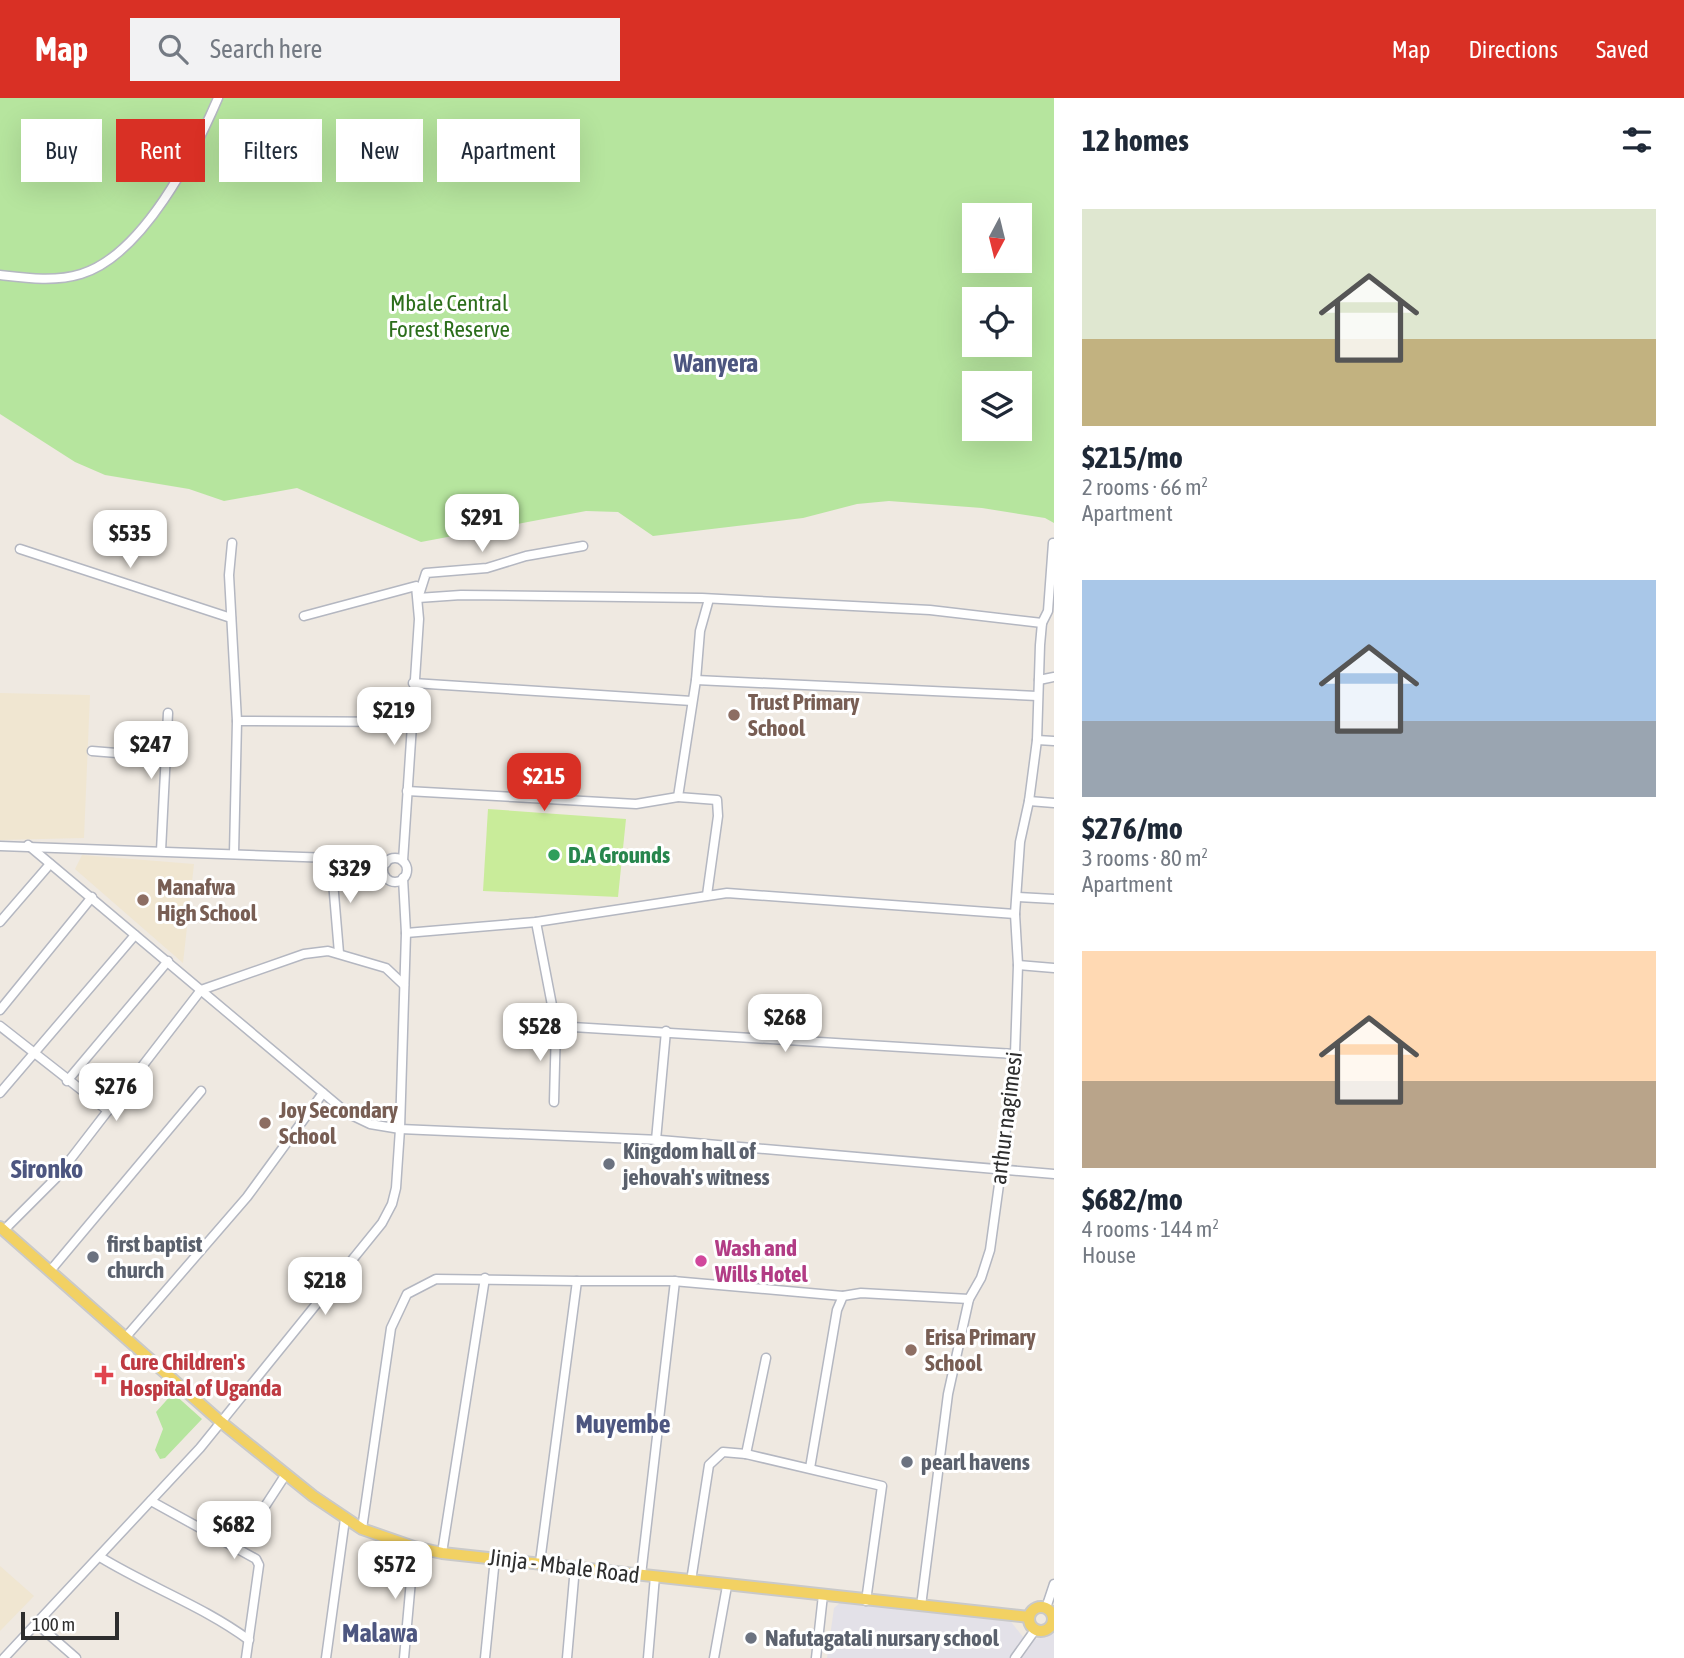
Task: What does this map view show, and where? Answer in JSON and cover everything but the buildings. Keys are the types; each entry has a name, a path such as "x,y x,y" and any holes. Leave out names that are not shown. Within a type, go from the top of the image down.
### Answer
{"main road":[{"name":"Jinja - Mbale Road","path":"2,1229 221,1422 345,1519 362,1529 414,1547 442,1553 1029,1617"},
{"path":"1035,1608 1046,1608 1052,1614 1053,1625 1046,1630 1035,1630 1029,1617 1035,1608"}],"street":[{"path":"0,275 39,278 69,276 91,270 112,258 167,193 187,162 218,98"},
{"path":"232,543 229,575 237,721 234,854"},
{"path":"418,598 461,595 709,599 930,610 1042,623 1051,610 1053,543"},
{"path":"418,598 426,573 487,568 526,556 583,546"},
{"path":"20,549 231,618"},
{"path":"304,616 416,586 418,598 403,861 407,872 396,882 389,880 383,870 386,863"},
{"path":"678,797 696,680 700,631 709,599"},
{"name":"arthur nagimesi","path":"921,1606 948,1394 969,1299 981,1278 990,1250 1015,1054 1018,965 1015,914 1020,842 1029,801 1037,740 1042,623"},
{"path":"1039,680 1054,677"},
{"path":"696,680 1037,696"},
{"path":"413,684 692,701"},
{"path":"161,851 168,713"},
{"path":"237,721 410,722"},
{"path":"1037,740 1054,741"},
{"path":"92,751 166,757"},
{"path":"407,791 636,804 678,797 717,800 718,816 707,895"},
{"path":"1029,801 1054,803"},
{"path":"28,845 357,1119 400,1129 656,1140 1054,1174"},
{"path":"0,846 331,858 386,863 396,858 403,861"},
{"path":"331,858 339,953"},
{"path":"0,922 50,864"},
{"path":"4,1658 151,1502 221,1422 382,1223 392,1204 396,1188 400,1129 406,933 403,878"},
{"path":"406,933 536,922 707,895 747,893 1015,914"},
{"path":"1018,897 1054,899"},
{"path":"0,1010 92,898"},
{"path":"536,922 556,1026 554,1102"},
{"path":"0,1093 135,935"},
{"path":"2,1229 56,1178 201,990 304,954 339,953 386,968 404,985"},
{"path":"67,1081 168,961"},
{"path":"1018,965 1054,968"},
{"path":"0,1026 107,1110"},
{"path":"556,1026 1015,1054"},
{"path":"656,1140 666,1031"},
{"path":"50,1271 201,1091"},
{"path":"125,1338 247,1196 323,1093"},
{"path":"362,1529 391,1328 407,1294 421,1284 436,1279 485,1278 675,1282 843,1296 861,1293 969,1299"},
{"path":"442,1553 485,1278"},
{"path":"540,1562 576,1281"},
{"path":"641,1575 675,1282"},
{"path":"810,1468 837,1310 843,1296"},
{"path":"746,1454 766,1358"},
{"path":"691,1581 709,1465 723,1452 746,1454 882,1486 866,1601"},
{"path":"238,1548 286,1474"},
{"path":"151,1502 256,1559 259,1565 246,1658"},
{"path":"326,1658 345,1519"},
{"path":"404,1658 414,1547"},
{"path":"100,1557 152,1587 206,1612 248,1640"},
{"path":"485,1658 495,1558"},
{"path":"567,1658 575,1567"},
{"path":"648,1658 655,1577"},
{"path":"1046,1608 1054,1584"},
{"path":"714,1658 727,1586"},
{"path":"816,1658 823,1595"},
{"path":"37,1624 76,1658"},
{"path":"1015,1658 1035,1630"}],"shaded area":[{"path":"0,693 90,695 84,838 0,840"},
{"path":"82,855 194,864 183,963 75,869"},
{"path":"0,1566 34,1596 0,1631"},
{"path":"844,1599 1008,1618 1027,1642 1054,1633 1054,1658 827,1658 834,1608"}],"green space":[{"name":"Mbale Central Forest Reserve","path":"0,98 1054,98 1054,523 1045,518 982,508 889,501 857,504 803,518 653,536 618,512 586,511 421,542 297,488 224,501 189,489 105,475 75,462 0,414"},
{"name":"D.A Grounds","path":"488,809 626,819 618,897 483,891"},
{"path":"173,1393 202,1419 165,1458 160,1459 155,1450 163,1429 156,1412"}],"place":[{"name":"Trust Primary School","path":"734,715"},
{"name":"D.A Grounds","path":"554,855"},
{"name":"Manafwa High School","path":"143,900"},
{"name":"Joy Secondary School","path":"265,1123"},
{"name":"Kingdom hall of jehovah's witness","path":"609,1164"},
{"name":"first baptist church","path":"93,1257"},
{"name":"Wash and Wills Hotel","path":"701,1261"},
{"name":"Erisa Primary School","path":"911,1350"},
{"name":"Cure Children's Hospital of Uganda","path":"104,1375"},
{"name":"pearl havens","path":"907,1462"},
{"name":"Nafutagatali nursary school","path":"751,1638"}],"district":[{"name":"Wanyera","path":"716,363"},
{"name":"Sironko","path":"47,1169"},
{"name":"Muyembe","path":"623,1424"},
{"name":"Malawa","path":"380,1633"}]}
